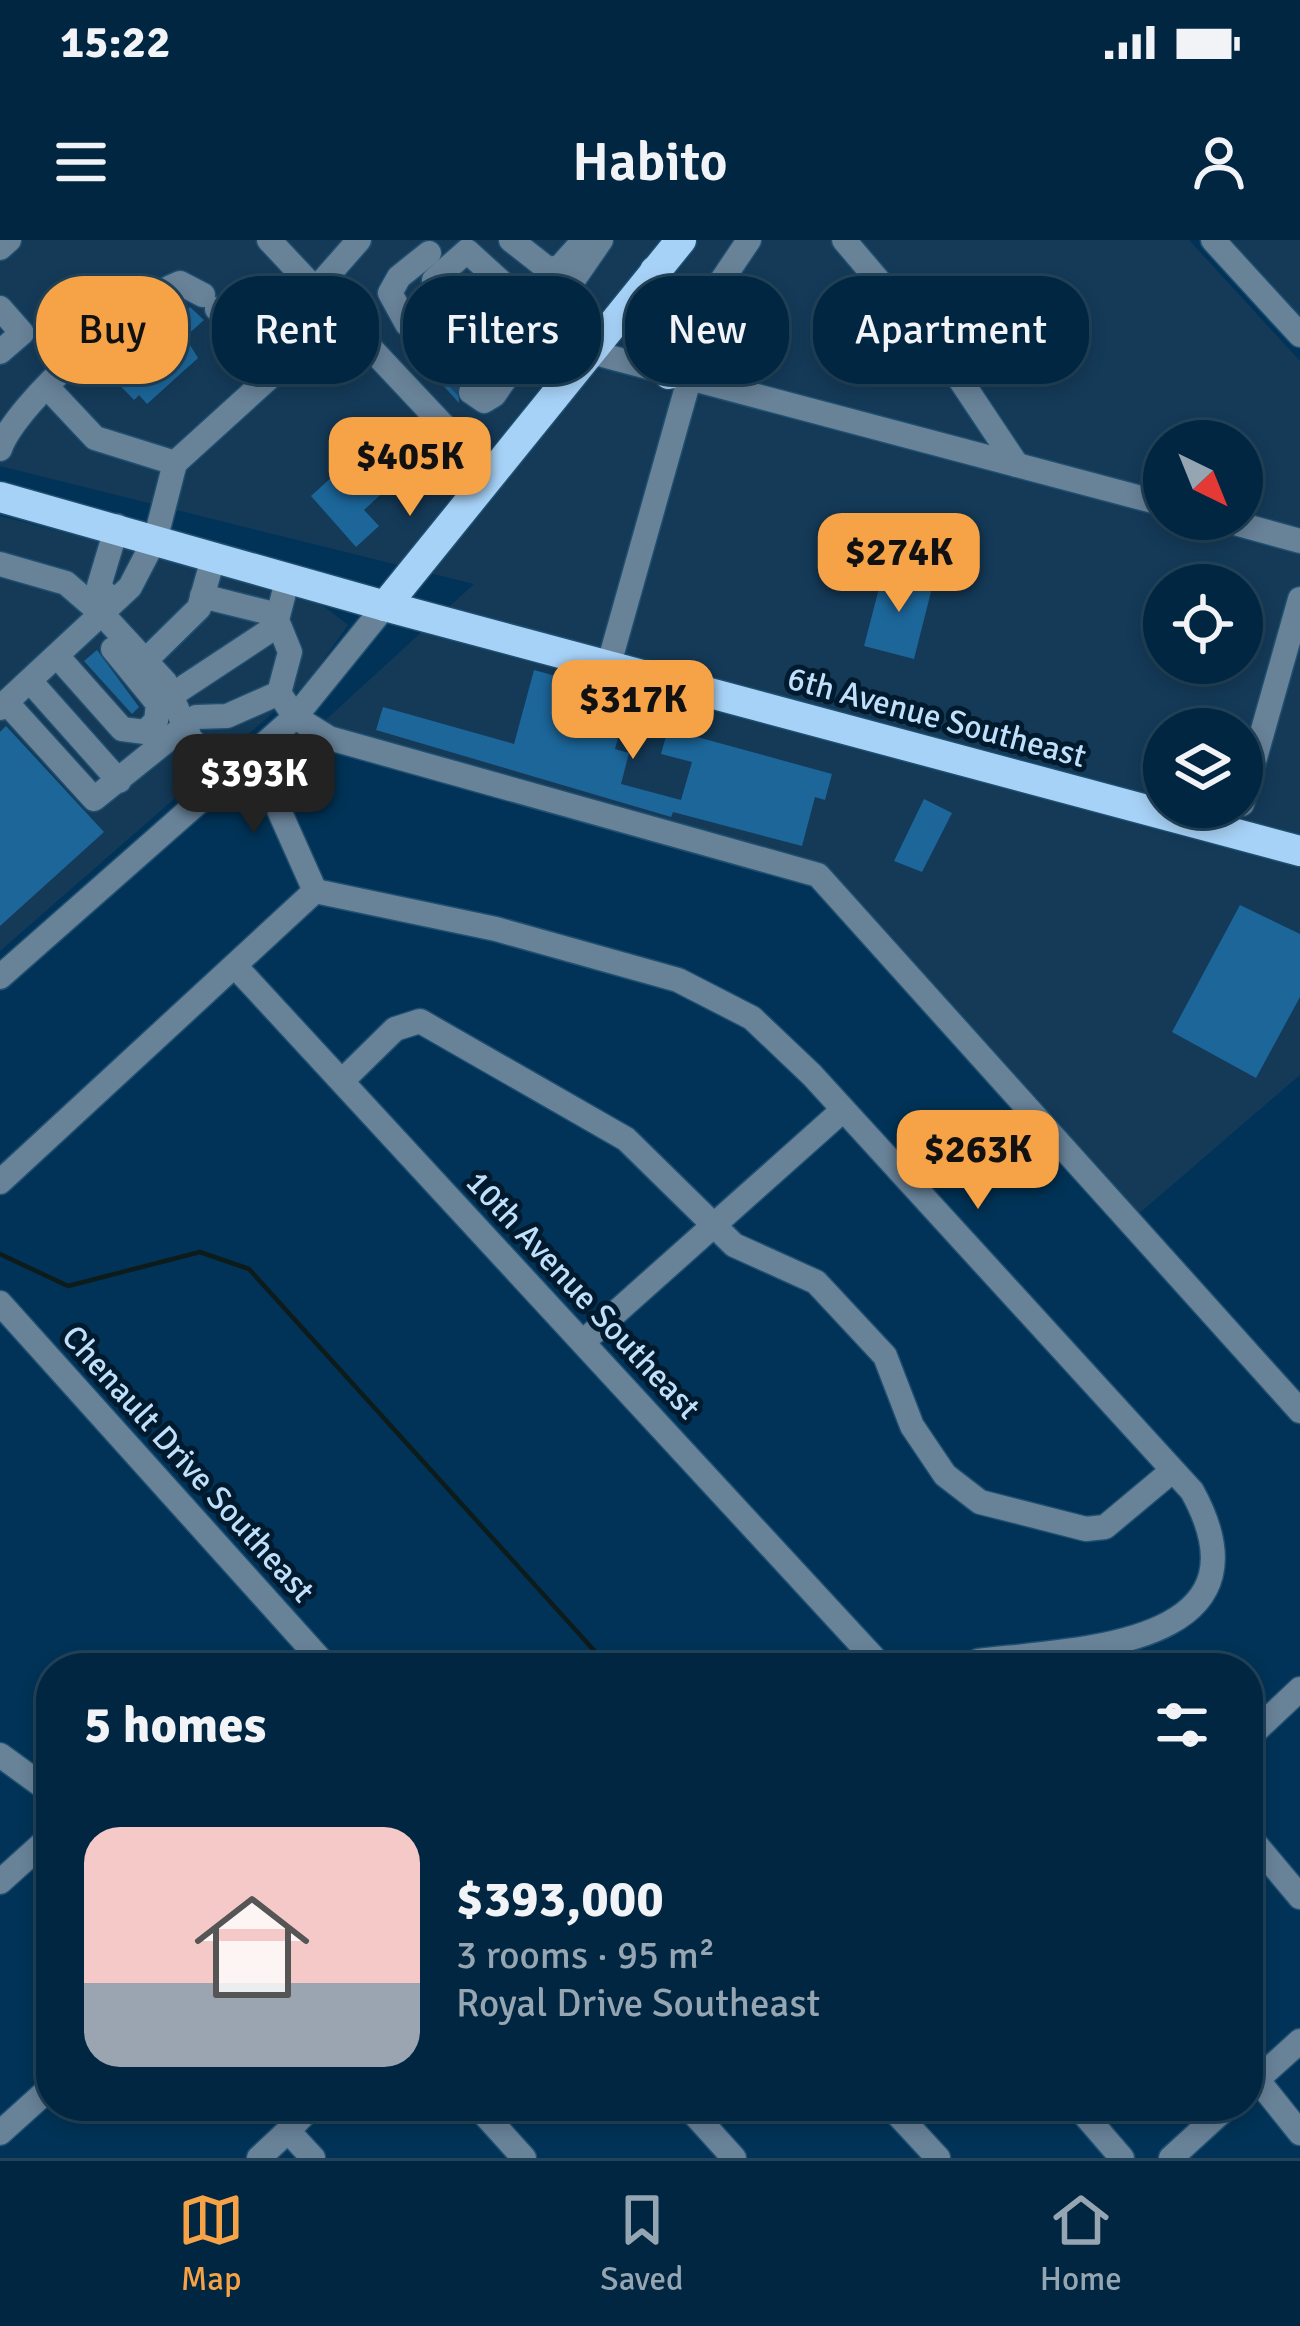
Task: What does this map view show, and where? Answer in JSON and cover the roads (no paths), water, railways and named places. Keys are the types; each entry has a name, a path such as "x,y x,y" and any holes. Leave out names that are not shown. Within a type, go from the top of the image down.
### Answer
{"main road":[{"path":"601,333 665,251"},
{"path":"385,606 561,384"},
{"name":"6th Avenue Southeast","path":"0,496 385,606 609,664 1143,791"},
{"name":"6th Avenue Southeast","path":"1262,828 1300,851"}],"street":[{"path":"0,248 9,240"},
{"path":"269,240 302,276"},
{"path":"327,276 359,240"},
{"path":"512,240 555,270 583,246"},
{"path":"725,276 749,240"},
{"path":"844,240 951,366 1017,465"},
{"path":"1214,240 1300,335"},
{"path":"403,317 390,293 399,277 436,245"},
{"path":"567,276 583,246"},
{"path":"438,276 466,251 494,276"},
{"path":"0,449 21,411 112,326 162,290 180,284 212,304"},
{"path":"0,308 22,333 0,352"},
{"path":"379,358 489,474"},
{"path":"262,384 176,463 156,537 130,587 3,706 90,796 98,798 185,725 202,716 227,716 279,693"},
{"path":"471,392 489,399 500,384"},
{"path":"609,664 677,384"},
{"path":"709,384 1143,498"},
{"path":"48,388 95,438 176,463"},
{"path":"58,657 122,729 138,734 151,728 158,713 155,697 102,614 99,586 117,526"},
{"path":"1263,531 1300,541"},
{"path":"146,661 192,616 214,555"},
{"path":"2,568 66,583 102,614 172,695 185,725 224,778"},
{"path":"288,577 278,620 290,648 279,693 295,717 329,738 818,875 1300,1411"},
{"path":"202,596 278,620"},
{"path":"1263,729 1300,599"},
{"path":"0,977 295,717 385,606"},
{"path":"172,695 278,620"},
{"path":"30,681 119,782"},
{"path":"253,752 315,891"},
{"path":"0,1182 315,891"},
{"path":"315,891 393,904 678,980 752,1018 843,1110 1192,1491 1213,1529 1212,1570 1205,1590 1179,1622 1143,1638 1085,1653"},
{"name":"10th Avenue Southeast","path":"236,967 869,1653"},
{"path":"341,1081 395,1029 420,1021 626,1139 652,1159 710,1226 734,1245 816,1282 885,1356 912,1426 945,1474 980,1502 1085,1529 1105,1526 1172,1471"},
{"path":"584,1342 843,1110"},
{"name":"Chenault Drive Southeast","path":"0,1303 315,1653"},
{"path":"1263,1724 1300,1689"},
{"path":"0,1755 36,1781"},
{"path":"0,1882 36,1850"},
{"path":"1263,1852 1300,1897"},
{"path":"1263,2070 1300,2041"},
{"path":"1263,2092 1300,2133"},
{"path":"0,2133 36,2101"},
{"path":"259,2158 298,2121"},
{"path":"491,2121 524,2158"},
{"path":"701,2121 734,2158"},
{"path":"904,2121 938,2158"},
{"path":"1090,2121 1122,2158"},
{"path":"1171,2158 1212,2121"},
{"path":"288,2131 313,2158"}],"waterway":[{"path":"0,1254 68,1286 200,1252 249,1269 596,1653"}],"tunnel":[{"path":"463,384 471,392"}]}
